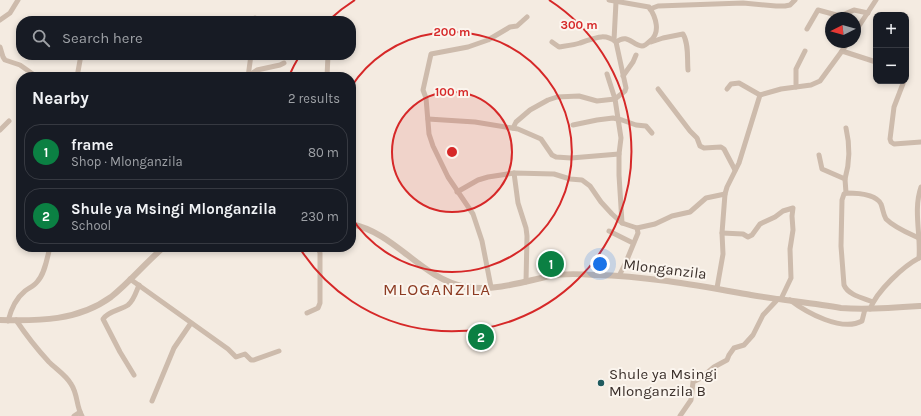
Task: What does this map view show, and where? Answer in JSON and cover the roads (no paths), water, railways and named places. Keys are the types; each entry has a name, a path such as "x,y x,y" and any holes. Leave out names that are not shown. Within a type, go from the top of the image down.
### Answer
{"street":[{"path":"0,20 10,13 18,0"},
{"path":"609,0 644,6 650,9 657,29 654,38 650,42"},
{"path":"650,9 679,3 743,3 779,7 790,5 795,0"},
{"path":"861,23 876,0"},
{"path":"513,128 516,122 530,110 548,100 557,97 579,96 597,101 615,99 626,90 615,41 616,2"},
{"path":"807,29 818,10 840,16 854,10 868,13"},
{"path":"491,287 482,241 474,214 457,192 433,146 429,134 426,98 423,90 431,54 468,47 488,40 510,27 517,26 527,17"},
{"path":"552,42 558,47 580,43 598,37 609,38 615,41 625,39 642,46 662,38 683,34 685,37 688,70"},
{"path":"0,47 5,60 20,64 30,72"},
{"path":"727,89 734,82 739,83 760,95 781,88 811,85 820,81 844,48"},
{"path":"842,51 873,61"},
{"path":"796,87 796,69 805,52"},
{"path":"623,76 636,55"},
{"path":"78,72 80,60"},
{"path":"249,72 250,60"},
{"path":"327,72 328,60"},
{"path":"254,72 280,65 284,62"},
{"path":"607,74 615,99 621,138 619,154 622,223"},
{"path":"903,84 894,107 890,139 894,144 921,142"},
{"path":"658,89 697,138 700,146 704,148 721,147 724,149 735,170"},
{"path":"717,288 723,254 722,233 725,194 739,163 760,95"},
{"path":"428,119 475,122 513,128 541,139 552,155 556,157 571,158 619,154"},
{"path":"573,125 603,119 618,119 636,125 646,126 652,133"},
{"path":"0,130 8,121"},
{"path":"846,128 849,153 845,179 846,192 842,200 841,246 844,284 845,288 850,292 873,302"},
{"path":"819,155 822,169 845,179"},
{"path":"457,192 478,180 514,173 554,174 570,179 582,180 590,186 601,202 622,223 637,228 655,224 672,216 690,212 706,198 725,194"},
{"path":"514,173 518,204 526,228 527,236 526,282"},
{"path":"789,300 805,310 839,324 857,324 862,321 867,309 893,278 920,258 917,221 919,192 921,187"},
{"path":"846,192 860,193 876,199 880,202 885,217 891,223 919,238"},
{"path":"680,416 691,400 693,382 701,378 717,365 728,360 734,348 744,345 753,334 763,315 780,299 791,278 790,249 793,230 793,208 785,209 776,217 760,224 752,235 748,237 743,234 722,233"},
{"name":"Mlonganzila","path":"356,225 386,238 428,271 451,284 468,287 491,287 526,282 563,274 619,276 717,288 842,308 867,309 921,306"},
{"path":"619,276 638,233 637,228"},
{"path":"609,231 633,244"},
{"path":"8,320 16,300 25,291 38,282 48,252"},
{"path":"0,320 39,321 76,315 92,310 111,297 159,252"},
{"path":"307,313 318,308 320,303 320,252"},
{"path":"130,279 228,349 236,357 245,354 251,360 254,360 279,351"},
{"path":"134,375 103,319 106,315 128,305 134,297 139,285"},
{"path":"16,320 34,346 70,382 76,395 81,414 74,416"},
{"path":"152,401 174,348 191,323"}],"place":[{"name":"frame","path":"551,264"},
{"name":"Shule ya Msingi Mlonganzila","path":"481,337"},
{"name":"Shule ya Msingi Mlonganzila B","path":"601,383"}],"district":[{"name":"MLOGANZILA","path":"437,289"}]}
